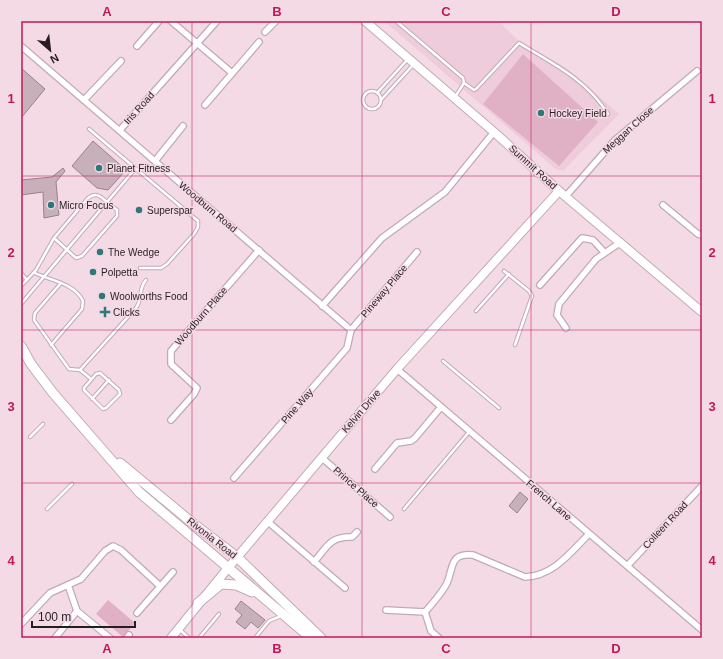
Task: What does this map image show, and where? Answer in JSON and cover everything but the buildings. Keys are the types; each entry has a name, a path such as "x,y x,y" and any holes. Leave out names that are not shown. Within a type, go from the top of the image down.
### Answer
{"main road":[{"name":"Summit Road","path":"365,21 494,132 562,194 621,242 702,312"},
{"name":"Kelvin Drive","path":"171,638 198,603 397,369 562,194"},
{"name":"Rivonia Road","path":"21,346 31,364 53,393 139,492 311,638"},
{"name":"Rivonia Road","path":"99,445 190,521 237,557 321,638"},
{"path":"198,603 215,588 225,583 241,587 264,598"}],"street":[{"path":"137,46 159,21"},
{"path":"172,21 232,73"},
{"name":"Iris Road","path":"120,130 217,21"},
{"path":"265,32 276,21"},
{"path":"205,105 258,42"},
{"name":"Woodburn Road","path":"21,46 351,330"},
{"path":"84,100 121,61"},
{"name":"Meggan Close","path":"562,194 615,140 696,70"},
{"path":"155,161 183,126"},
{"path":"322,306 382,238 445,192 494,132"},
{"path":"663,205 698,234 702,235"},
{"path":"540,285 582,238 593,240 604,252"},
{"path":"566,328 557,315 559,304 604,252 621,242"},
{"name":"Woodburn Place","path":"170,420 194,394 197,388 171,364 171,351 259,250"},
{"name":"Pineway Place","path":"351,330 417,252"},
{"name":"Pine Way","path":"234,478 344,351 349,342 351,330"},
{"name":"French Lane","path":"397,369 588,535 628,565 702,630"},
{"path":"375,469 398,443 412,440 441,407"},
{"name":"Prince Place","path":"321,457 390,517"},
{"name":"Colleen Road","path":"628,565 702,486"},
{"path":"267,521 345,588"},
{"path":"314,562 332,541 342,536 352,537 357,532"},
{"path":"426,612 446,583 453,562 459,556 465,554 473,555 525,577 533,576 559,565 588,535"},
{"path":"21,624 50,592 84,577 105,551 113,546 121,550 160,586"},
{"path":"137,613 173,572"},
{"path":"68,585 77,611 110,638"},
{"path":"386,610 426,612"},
{"path":"55,638 77,611"},
{"path":"426,612 432,631 439,638"}],"lane":[{"path":"396,21 462,76 464,82 474,90 519,43 573,76 594,96 608,114"},
{"path":"377,93 411,61"},
{"path":"377,93 371,92 366,94 363,100 365,106 370,109 376,108 411,61"},
{"path":"454,98 464,82"},
{"path":"377,93 381,100"},
{"path":"89,129 94,131 135,169 195,217 198,223 194,234 167,264 161,268 140,268"},
{"path":"21,304 135,169"},
{"path":"21,286 34,272 54,238 92,196 98,195 118,211 116,218 80,257 76,258 67,248 54,238"},
{"path":"504,270 529,291 532,296 515,345"},
{"path":"34,272 44,278 61,283 80,296 83,301 83,308 51,345"},
{"path":"21,274 27,280"},
{"path":"476,311 509,274"},
{"path":"80,370 136,308 140,301 142,285 146,280"},
{"path":"61,283 35,313 35,323 69,369 80,370 91,379"},
{"path":"443,361 499,408"},
{"path":"100,373 120,390 120,394 106,408 103,409 92,399 84,388 91,379 100,373"},
{"path":"92,399 108,380"},
{"path":"30,437 43,424"},
{"path":"404,508 469,432"},
{"path":"48,509 72,484"},
{"path":"199,638 219,614"},
{"path":"255,638 269,621 283,615"},
{"path":"178,629 189,638"}],"shaded area":[{"path":"384,21 498,21 519,41 565,67 619,114 564,170 557,170"},
{"name":"Hockey Field","path":"523,54 598,122 559,166 483,104"},
{"path":"108,600 135,623 123,637 96,614"}],"place":[{"name":"Hockey Field","path":"541,113"},
{"name":"Planet Fitness","path":"99,168"},
{"name":"Micro Focus","path":"51,205"},
{"name":"Superspar","path":"139,210"},
{"name":"The Wedge","path":"100,252"},
{"name":"Polpetta","path":"93,272"},
{"name":"Woolworths Food","path":"102,296"},
{"name":"Clicks","path":"105,312"}]}
